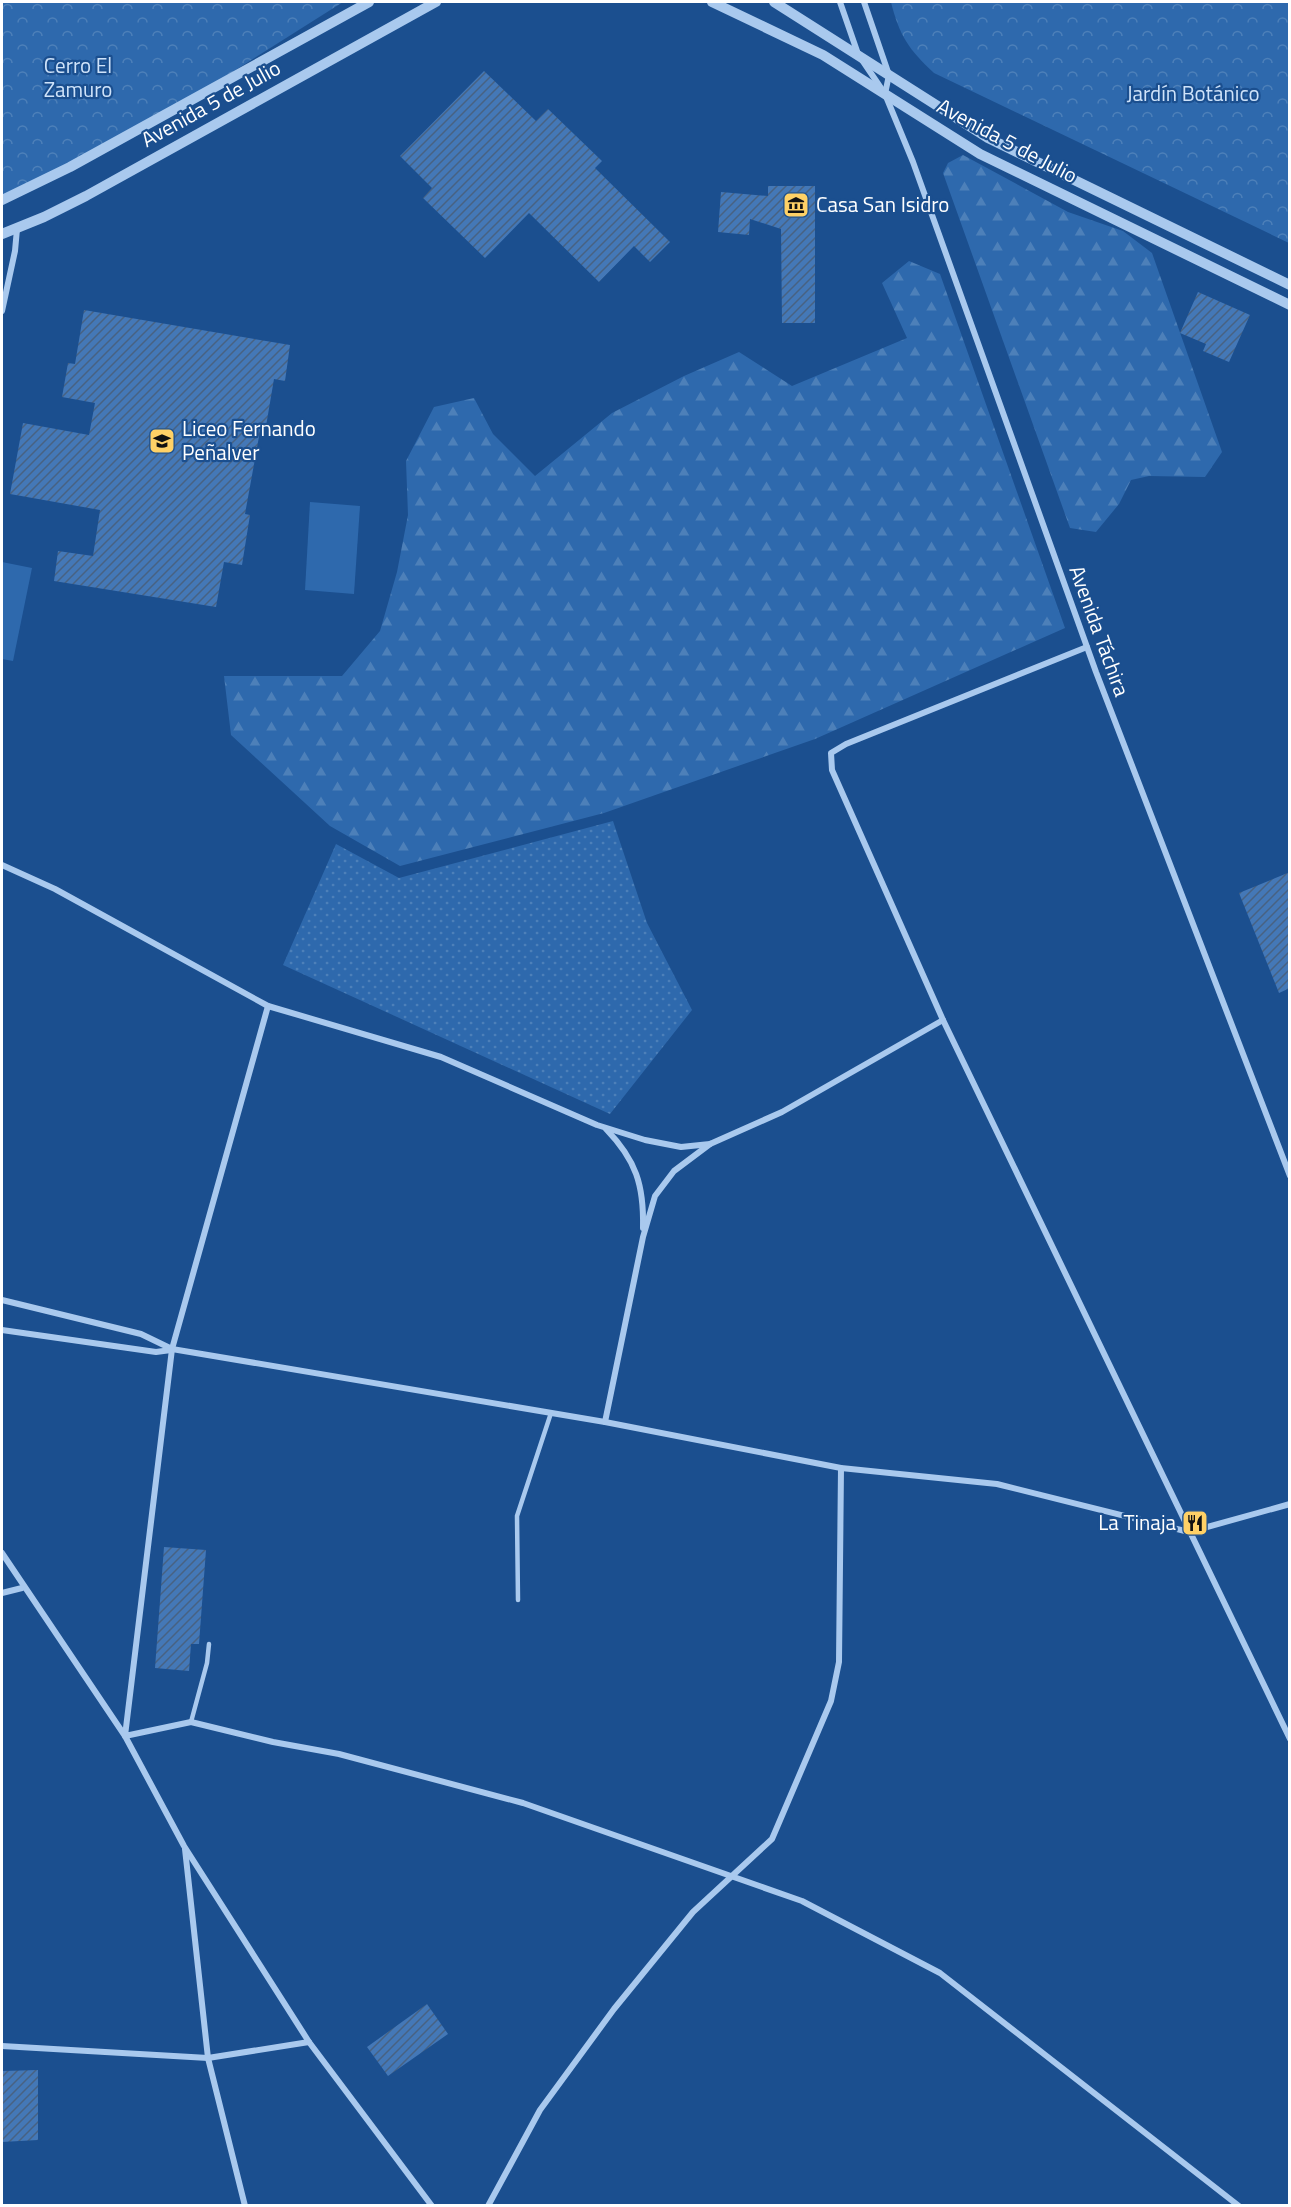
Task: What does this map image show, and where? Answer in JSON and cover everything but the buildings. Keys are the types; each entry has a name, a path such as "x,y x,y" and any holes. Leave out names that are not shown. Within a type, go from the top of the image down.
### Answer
{"street":[{"name":"Avenida 5 de Julio","path":"2,234 86,196 436,2"},
{"name":"Avenida 5 de Julio","path":"712,2 823,56 980,154 1290,305"},
{"name":"Avenida 5 de Julio","path":"774,2 988,138 1290,285"},
{"name":"Avenida Táchira","path":"840,2 858,54 885,94 1087,647 1290,1176"},
{"path":"864,2 889,75 885,94"},
{"name":"Avenida 5 de Julio","path":"2,200 70,167 365,3"},
{"path":"2,311 15,251 17,229"},
{"path":"1087,647 846,744 831,753 832,770 943,1020 1290,1739"},
{"path":"2,865 55,889 268,1006 441,1057 603,1127 645,1140 681,1147 710,1144"},
{"path":"124,1736 172,1350 268,1006"},
{"path":"605,1422 643,1237 655,1196 674,1171 710,1144 782,1112 943,1020"},
{"path":"603,1127 625,1149 635,1168 644,1201 643,1237"},
{"path":"2,1300 141,1334 172,1350"},
{"path":"2,1330 156,1352 172,1350 605,1422 841,1467 997,1484 1189,1532 1290,1504"},
{"path":"488,2205 540,2110 577,2058 693,1912 772,1839 831,1701 839,1662 841,1467"},
{"path":"2,1553 22,1588 124,1736 184,1846 309,2042 432,2205"},
{"path":"2,1593 22,1588"},
{"path":"124,1736 191,1722 273,1742 339,1754 523,1803 730,1878 802,1901 940,1973 1239,2205"},
{"path":"184,1846 208,2058 245,2205"},
{"path":"2,2046 208,2058 309,2042"}],"lane":[{"path":"518,1600 517,1516 551,1413"},
{"path":"191,1722 207,1663 209,1644"}],"green space":[{"name":"Cerro El Zamuro","path":"2,2 343,2 136,133 2,196"},
{"name":"Jardín Botánico","path":"891,2 1289,2 1289,243 934,73 906,41"},
{"path":"963,155 1068,212 1123,231 1152,253 1222,452 1205,477 1149,476 1131,480 1119,504 1096,532 1070,528 943,173 948,163"},
{"path":"909,261 940,274 1065,628 815,739 604,813 400,866 330,826 231,735 224,676 342,676 380,631 397,572 408,515 406,461 434,407 474,398 493,434 535,476 612,413 684,376 739,352 792,386 907,338 882,283"},
{"path":"310,502 360,506 354,594 305,590"},
{"path":"2,562 32,568 13,661 2,659"},
{"path":"613,821 647,923 692,1010 610,1114 283,965 336,844 399,878"}],"place":[{"name":"Casa San Isidro","path":"796,205"},
{"name":"Liceo Fernando Peñalver","path":"162,441"},
{"name":"La Tinaja","path":"1195,1523"}]}
